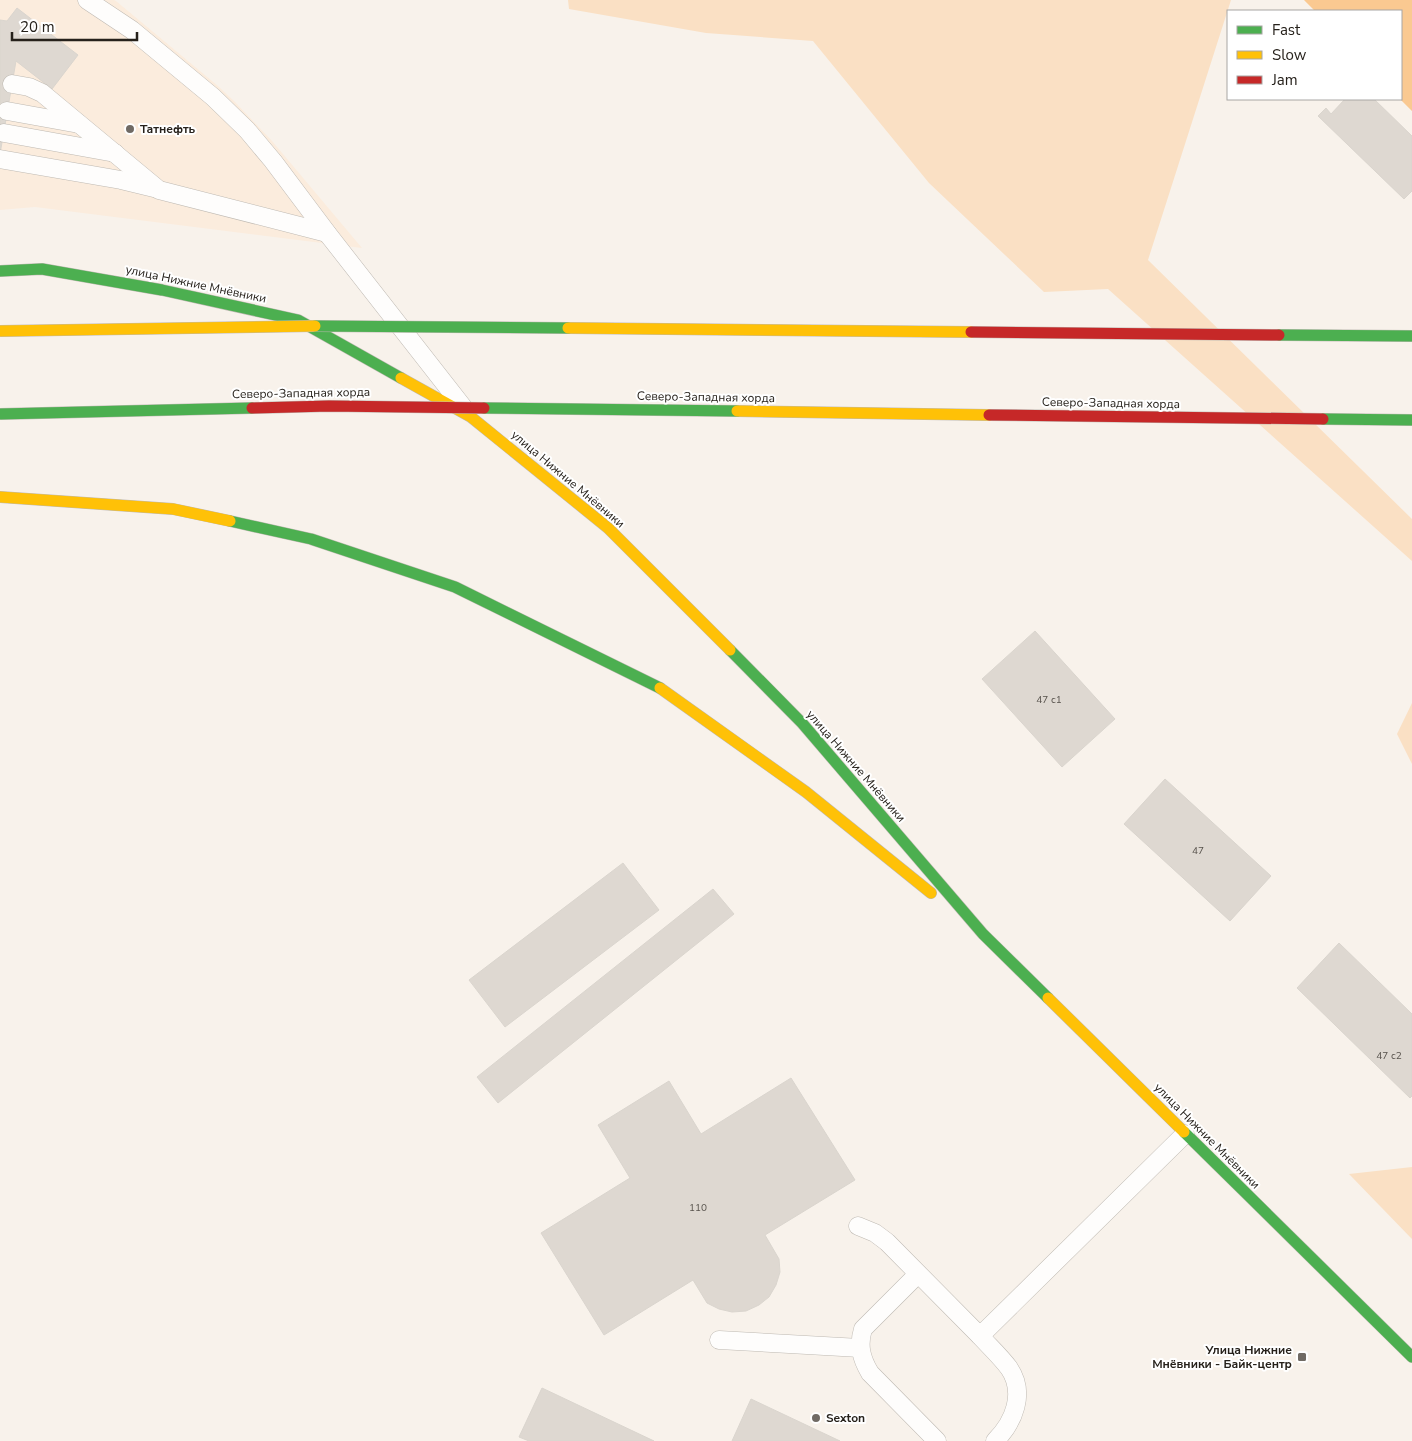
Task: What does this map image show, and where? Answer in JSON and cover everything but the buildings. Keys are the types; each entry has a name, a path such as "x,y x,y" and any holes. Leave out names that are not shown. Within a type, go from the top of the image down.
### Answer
{"main road":[{"name":"улица Нижние Мнёвники","path":"0,271 42,269 162,290 298,320 471,417 608,528 802,723 983,934 1412,1357"},
{"path":"0,331 309,326 1412,336"},
{"name":"Северо-Западная хорда","path":"0,414 329,406 1412,420"},
{"name":"улица Нижние Мнёвники","path":"0,497 173,509 311,539 455,587 658,686 806,792 983,934"}],"lane":[{"path":"87,0 132,30 213,97 235,118 273,161 471,417"},
{"path":"12,84 29,87 42,93 159,190"},
{"path":"7,111 80,124"},
{"path":"4,134 115,154"},
{"path":"0,159 133,183 327,233"},
{"path":"980,1336 1185,1134"},
{"path":"858,1226 881,1237 980,1336 1010,1369 1016,1383 1015,1414 1004,1432 995,1441"},
{"path":"918,1274 863,1329 860,1348 864,1363 870,1373 937,1441"},
{"path":"719,1340 860,1348"}],"shaded area":[{"name":"Татнефть","path":"0,0 116,1 235,102 272,141 362,248 35,207 0,210"},
{"path":"568,0 1231,0 1148,260 1412,519 1412,561 1108,289 1044,292 929,183 813,41 706,33 569,9"},
{"path":"1304,0 1412,0 1412,111 1401,100 1402,10 1314,10"},
{"path":"1412,703 1412,764 1397,734"},
{"path":"1412,1167 1412,1239 1349,1174"}],"traffic: fast":[{"path":"0,271 42,269 162,290 298,320 401,378"},
{"path":"315,326 568,328"},
{"path":"1279,335 1412,336"},
{"path":"0,414 252,408"},
{"path":"484,408 737,411"},
{"path":"1323,419 1412,420"},
{"path":"230,521 311,539 455,587 660,688"},
{"path":"730,650 802,723 983,934 1048,998"},
{"path":"1184,1132 1412,1357"}],"traffic: slow":[{"path":"0,331 315,326"},
{"path":"568,328 971,332"},
{"path":"401,378 471,417 608,528 730,650"},
{"path":"737,411 989,415"},
{"path":"0,497 173,509 230,521"},
{"path":"660,688 806,792 931,893"},
{"path":"1048,998 1184,1132"}],"traffic: jam":[{"path":"971,332 1279,335"},
{"path":"252,408 329,406 484,408"},
{"path":"989,415 1323,419"}],"place":[{"name":"Татнефть","path":"130,129"},
{"name":"Улица Нижние Мнёвники - Байк-центр","path":"1302,1357"},
{"name":"Sexton","path":"816,1418"}]}
